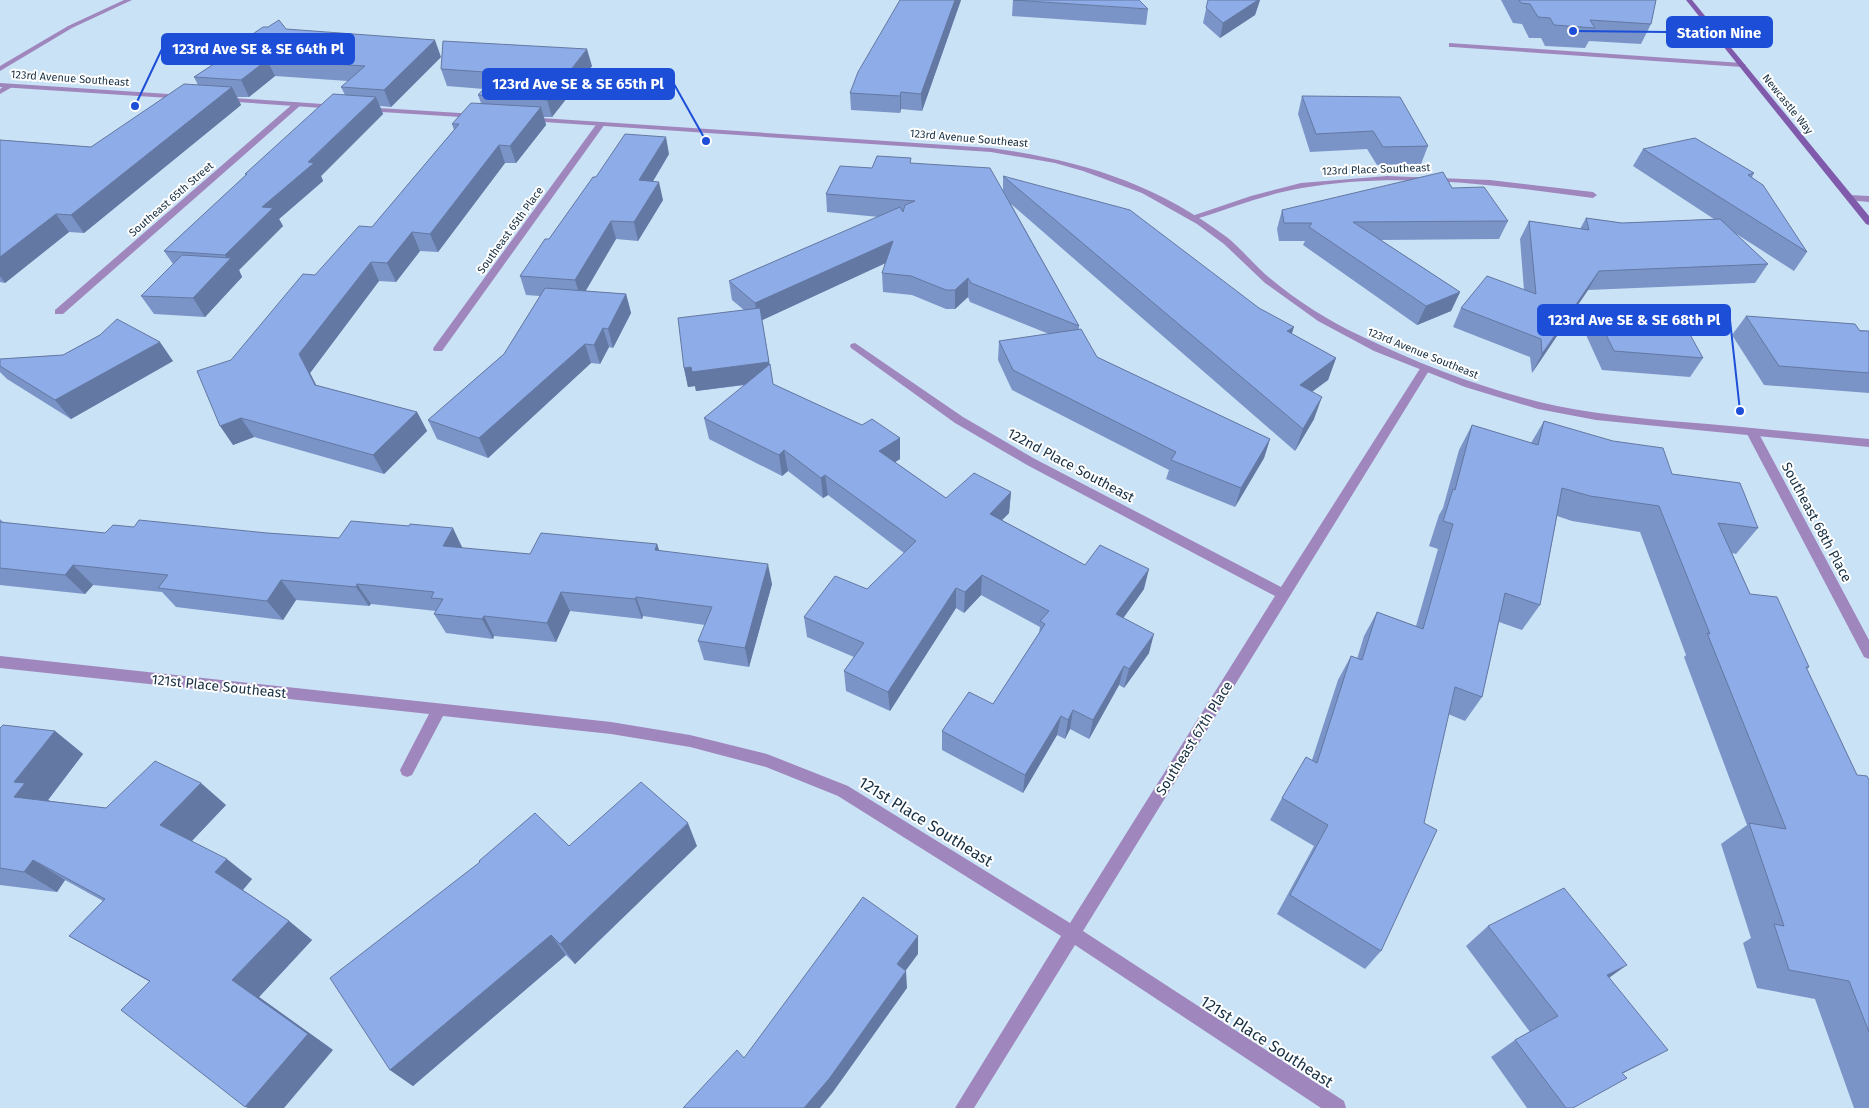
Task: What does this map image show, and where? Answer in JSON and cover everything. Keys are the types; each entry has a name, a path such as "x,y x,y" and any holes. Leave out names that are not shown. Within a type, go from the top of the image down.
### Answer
{"main road":[{"name":"Newcastle Way","path":"1690,0 1869,222"}],"street":[{"path":"0,69 70,27 129,0"},
{"path":"1452,45 1742,65"},
{"name":"123rd Avenue Southeast","path":"0,85 189,97"},
{"path":"0,92 10,86"},
{"path":"209,98 484,116"},
{"name":"Southeast 65th Street","path":"59,312 298,104"},
{"name":"123rd Avenue Southeast","path":"523,119 991,150 1031,155 1100,173 1145,190 1193,217 1228,243 1267,281 1305,309 1354,337 1426,369 1482,389 1538,406 1612,419 1869,442"},
{"name":"Southeast 65th Place","path":"438,350 601,124"},
{"name":"123rd Place Southeast","path":"1193,217 1275,192 1316,183 1354,180 1436,178 1476,180 1593,195"},
{"path":"1850,198 1869,199"},
{"name":"122nd Place Southeast","path":"855,346 959,420 1023,457 1283,594"},
{"name":"Southeast 67th Place","path":"964,1108 1283,594 1426,369"},
{"name":"Southeast 68th Place","path":"1752,432 1869,653"},
{"name":"121st Place Southeast","path":"0,662 611,728 690,741 767,761 843,791 1073,934 1337,1108"},
{"path":"407,770 439,710"}],"building":[{"path":"900,0 955,0 921,94 901,92 900,96 850,93 858,72"},
{"path":"1013,0 1139,0 1148,9"},
{"path":"1208,0 1258,0 1223,23 1206,8"},
{"path":"1519,0 1656,0 1651,24 1590,20 1595,28 1554,25 1550,18 1538,17 1530,4 1521,3"},
{"path":"279,20 286,29 435,40 384,90 341,87 365,66 267,60 241,80 194,77 226,56 222,55 263,27 268,27"},
{"path":"443,41 587,49 547,100 478,95 498,73 441,69"},
{"path":"184,84 232,87 71,215 56,214 0,257 0,140 91,147"},
{"path":"333,94 376,97 308,162 314,163 262,207 273,208 225,255 164,251 247,174 245,174"},
{"path":"1302,96 1400,97 1428,146 1383,147 1373,131 1316,134"},
{"path":"471,103 541,107 510,146 499,145 430,234 412,232 387,263 371,262 299,354 315,385 417,412 373,455 241,418 220,426 197,371 231,360 303,274 315,275 359,226 372,227 459,124 452,124"},
{"path":"625,134 666,137 639,180 659,182 634,222 611,221 575,280 520,276 545,239 549,239 593,177 596,177"},
{"path":"1695,138 1754,173 1748,175 1763,185 1807,252 1643,149"},
{"path":"877,156 911,158 910,163 990,168 1079,326 971,283 968,278 955,290 946,290 911,276 882,273 893,241 755,303 729,281 900,207 903,212 905,205 915,201 826,194 840,166 872,168"},
{"path":"1443,172 1452,188 1484,187 1508,221 1353,222 1460,292 1426,306 1309,227 1312,223 1284,223 1282,210"},
{"path":"1003,176 1130,210 1259,308 1294,327 1287,331 1336,358 1300,385 1322,397 1303,429"},
{"path":"1586,218 1622,223 1720,219 1768,264 1599,271 1542,354 1541,339 1461,308 1487,276 1536,294 1529,221 1589,230"},
{"path":"182,255 231,258 193,298 141,296"},
{"path":"545,288 626,294 608,329 603,328 594,345 585,344 479,438 428,420 504,354"},
{"path":"1592,306 1677,311 1703,358 1614,351"},
{"path":"760,308 769,362 692,372 691,367 684,368 678,318"},
{"path":"1746,316 1855,324 1860,331 1869,331 1869,373 1779,366"},
{"path":"117,319 160,342 55,400 0,366 0,359 63,355 100,335"},
{"path":"1081,329 1097,357 1270,439 1241,488 1171,460 1176,452 1013,370 999,341"},
{"path":"770,364 773,384 862,425 872,419 900,438 879,451 946,498 974,473 1011,492 990,514 1085,565 1100,545 1149,569 1116,614 1154,634 1129,669 1124,666 1093,720 1073,710 1068,720 1061,716 1025,775 942,731 969,692 993,704 1045,624 1040,621 1049,611 982,575 965,592 956,588 888,692 844,671 864,643 804,617 835,576 867,589 916,541 825,475 821,478 784,450 779,455 704,418"},
{"path":"1544,421 1613,441 1663,448 1672,474 1740,483 1758,528 1718,523 1750,594 1777,597 1809,667 1806,667 1857,775 1867,776 1869,780 1869,1032 1849,981 1789,970 1774,924 1784,926 1749,823 1786,829 1707,633 1710,634 1659,506 1590,496 1562,488 1540,605 1505,593 1482,697 1455,687 1424,823 1437,830 1381,951 1290,895 1328,825 1282,798 1306,757 1317,763 1351,656 1362,660 1377,612 1423,629 1453,524 1443,521 1453,489 1455,490 1472,425 1538,445"},
{"path":"139,520 339,538 351,521 409,526 410,524 453,528 443,546 530,554 541,533 657,544 655,550 768,564 745,648 698,641 712,607 636,597 635,599 561,592 547,623 484,616 482,619 434,614 443,599 431,598 434,592 357,584 356,587 281,580 267,601 158,588 168,575 73,565 65,575 0,568 0,522 105,533 113,525 134,527"},
{"path":"3,725 55,731 14,782 25,783 14,797 106,808 155,761 201,783 160,825 227,859 215,872 289,921 232,980 308,1034 245,1107 121,1010 150,981 69,936 105,899 33,860 24,872 0,868 0,728"},
{"path":"641,782 688,823 560,944 551,935 390,1070 330,978 480,862 535,813 569,846"},
{"path":"1564,888 1627,965 1607,975 1668,1050 1622,1073 1627,1078 1573,1108 1566,1108 1515,1040 1558,1016 1488,926"},
{"path":"863,897 918,936 897,964 906,971 829,1079 804,1108 683,1108 737,1050 744,1058"}],"place":[{"name":"Station Nine","path":"1573,31"},
{"name":"123rd Ave SE & SE 64th Pl","path":"135,106"},
{"name":"123rd Ave SE & SE 65th Pl","path":"706,141"},
{"name":"123rd Ave SE & SE 68th Pl","path":"1740,411"}]}
